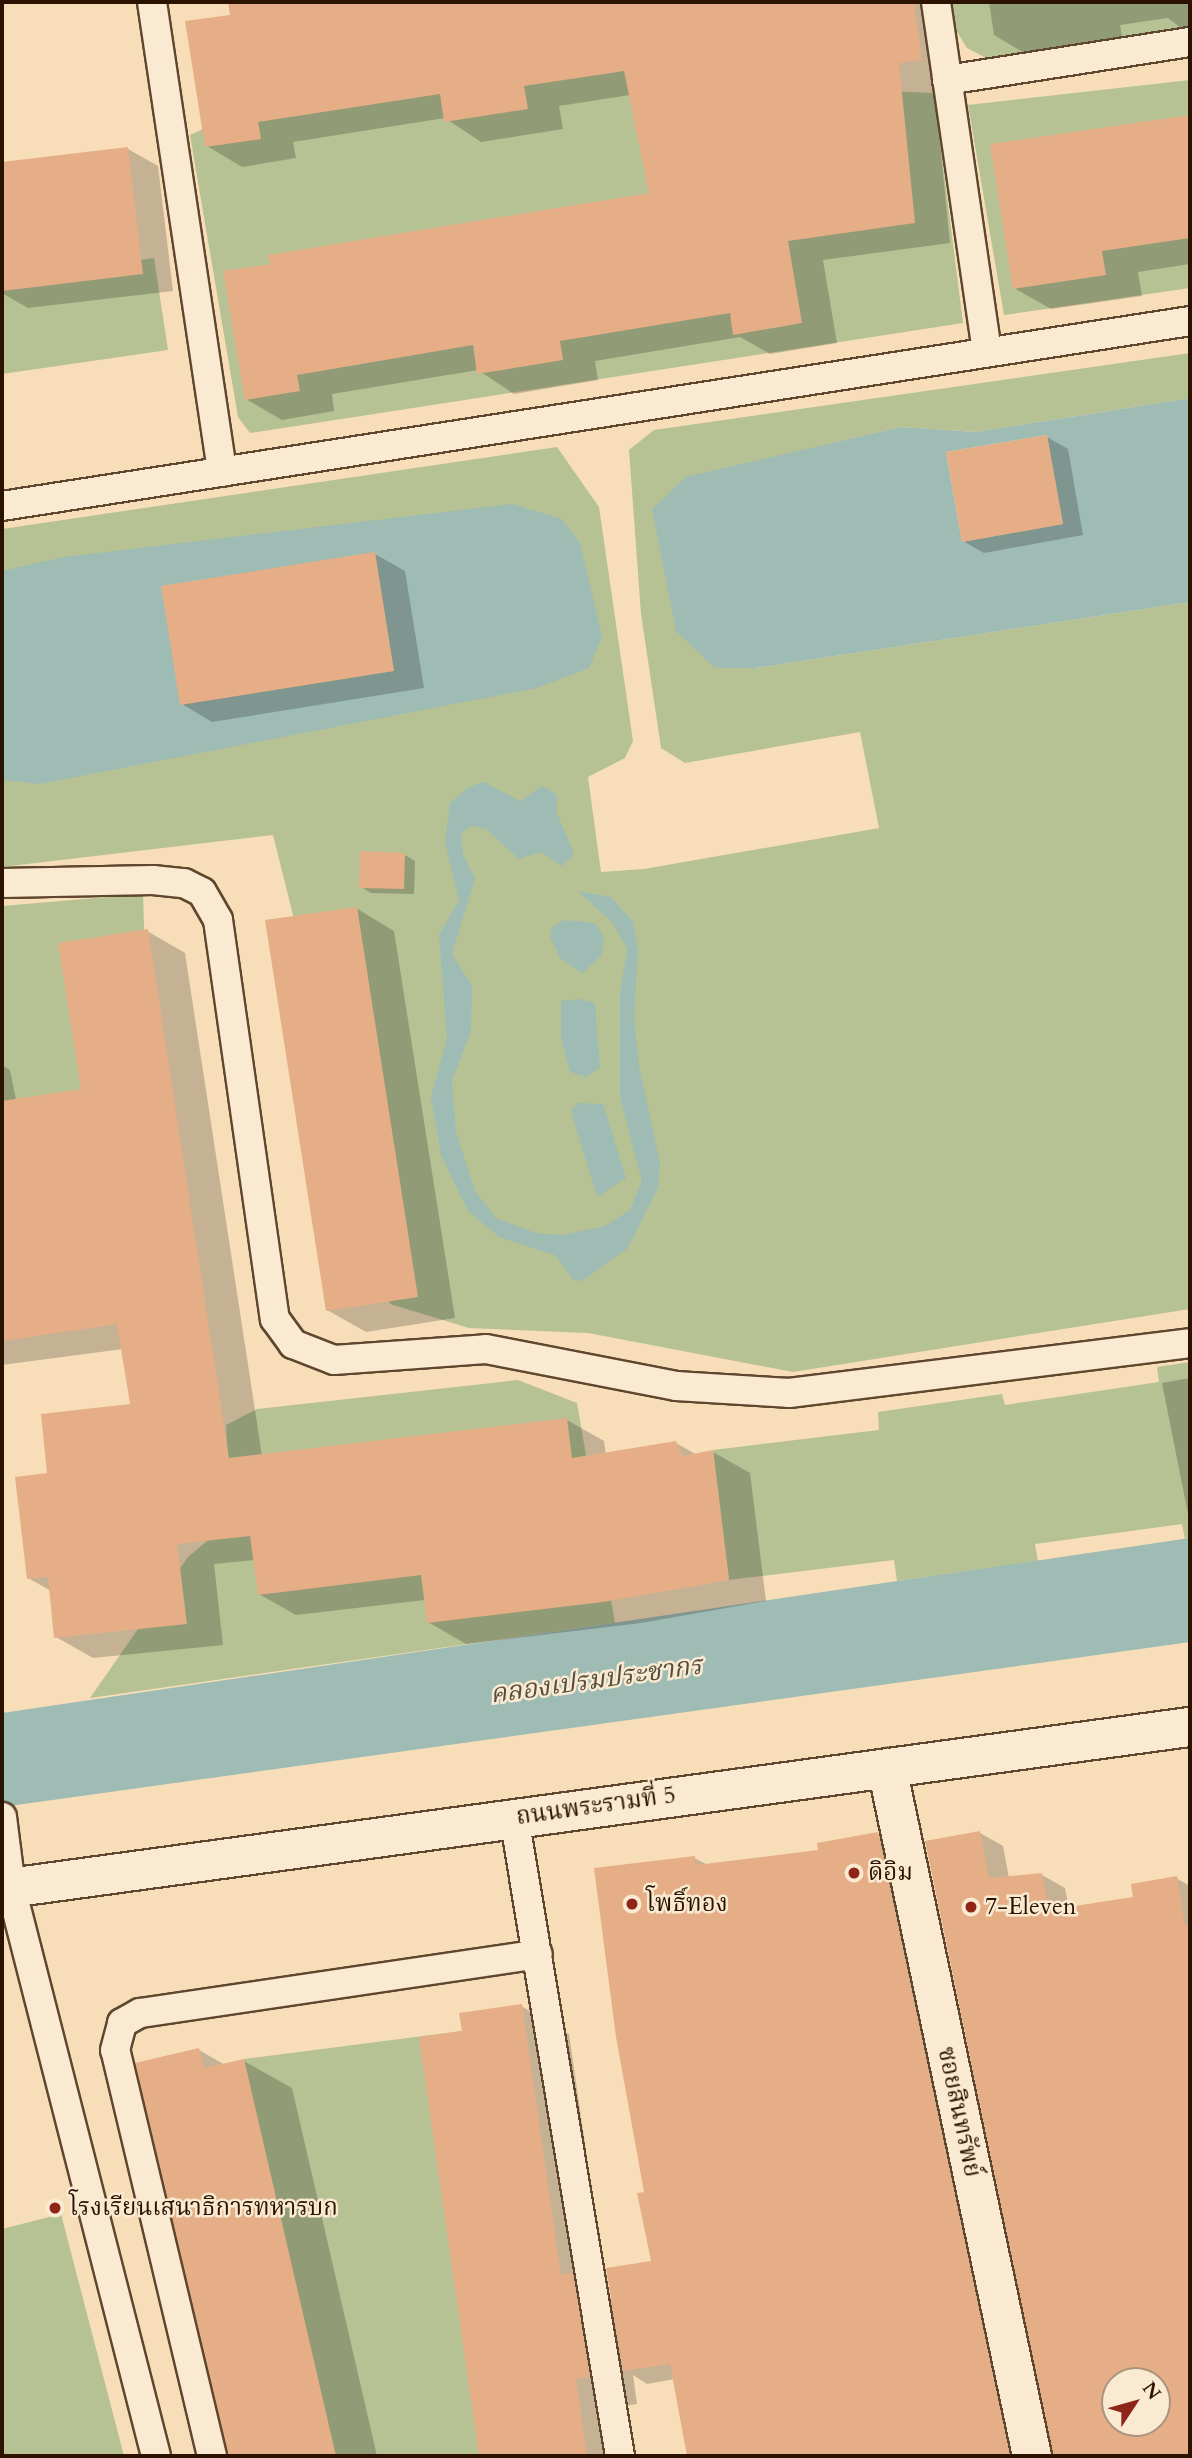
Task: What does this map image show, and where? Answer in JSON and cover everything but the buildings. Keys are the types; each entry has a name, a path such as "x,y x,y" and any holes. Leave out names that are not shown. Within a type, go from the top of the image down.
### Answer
{"main road":[{"name":"ถนนพระรามที่ 5","path":"6,1889 514,1817 1190,1727"},
{"name":"ซอยสินทรัพย์","path":"887,1768 1031,2456"}],"lane":[{"path":"152,2 222,472"},
{"path":"936,2 987,351"},
{"path":"947,80 1190,42"},
{"path":"2,506 1190,321"},
{"path":"2,883 153,880 184,883 202,892 218,920 275,1319 293,1344 334,1360 485,1349 676,1386 789,1393 1190,1343"},
{"path":"514,1817 620,2456"},
{"path":"2,1821 6,1889 156,2456"},
{"path":"212,2456 115,2050 122,2022 140,2013 538,1954"}],"green space":[{"path":"947,2 1190,2 1190,26 988,59 967,48 949,19"},
{"path":"738,36 745,85 934,93 963,323 250,433 238,417 190,135 254,105"},
{"path":"1190,80 1190,288 1004,315 968,105"},
{"path":"154,258 168,350 2,374 2,280"},
{"path":"1190,353 1190,398 976,432 901,427 723,469 715,668 756,668 1190,602 1190,1309 793,1372 588,1333 469,1328 390,1304 273,835 2,867 2,529 557,447 599,507 633,741 625,758 588,777 601,872 644,869 879,828 860,732 685,763 661,748 641,614 629,450 654,430"},
{"path":"143,894 145,955 106,1093 2,1110 2,906"},
{"path":"1190,1362 1190,1538 1185,1539 1182,1524 1035,1544 1038,1561 897,1581 894,1560 729,1580 713,1450 879,1430 878,1412 1002,1394 1005,1405 1159,1382 1157,1367"},
{"path":"518,1380 577,1403 615,1623 90,1698 188,1557 231,1521 226,1425 257,1409"},
{"path":"462,2031 541,2456 319,2456 244,2059"},
{"path":"61,2214 124,2456 2,2456 2,2229"}],"water":[{"path":"1190,398 1190,602 756,668 715,668 676,631 652,509 686,477 901,427 976,432","holes":["1047,435 1063,524 962,542 946,452"]},
{"path":"512,504 562,519 580,543 602,636 589,668 537,688 39,784 2,780 2,571 64,557","holes":["375,552 394,671 181,705 162,586"]},
{"path":"484,782 520,801 542,786 557,795 556,811 574,854 562,866 541,852 519,859 486,829 471,826 461,834 463,854 475,878 452,954 472,986 471,1031 452,1081 456,1132 475,1191 496,1218 536,1233 562,1235 605,1226 630,1210 642,1181 620,1098 620,993 627,949 613,923 578,891 611,897 633,922 638,949 634,1016 639,1066 660,1163 658,1188 628,1248 582,1281 573,1280 555,1255 499,1237 468,1211 441,1155 431,1097 447,1039 439,935 459,900 445,842 450,803 469,787"},
{"path":"564,920 595,923 604,937 601,956 582,973 560,958 550,936 552,927"},
{"path":"580,999 595,1003 600,1068 586,1077 570,1072 561,1038 561,1001"},
{"path":"578,1103 603,1104 626,1178 597,1197 571,1111"},
{"name":"คลองเปรมประชากร","path":"1190,1538 1190,1642 2,1807 2,1713"}],"place":[{"name":"ดิอิม","path":"854,1873"},
{"name":"โพธิ์ทอง","path":"632,1904"},
{"name":"7-Eleven","path":"971,1907"},
{"name":"โรงเรียนเสนาธิการทหารบก","path":"55,2208"}]}
